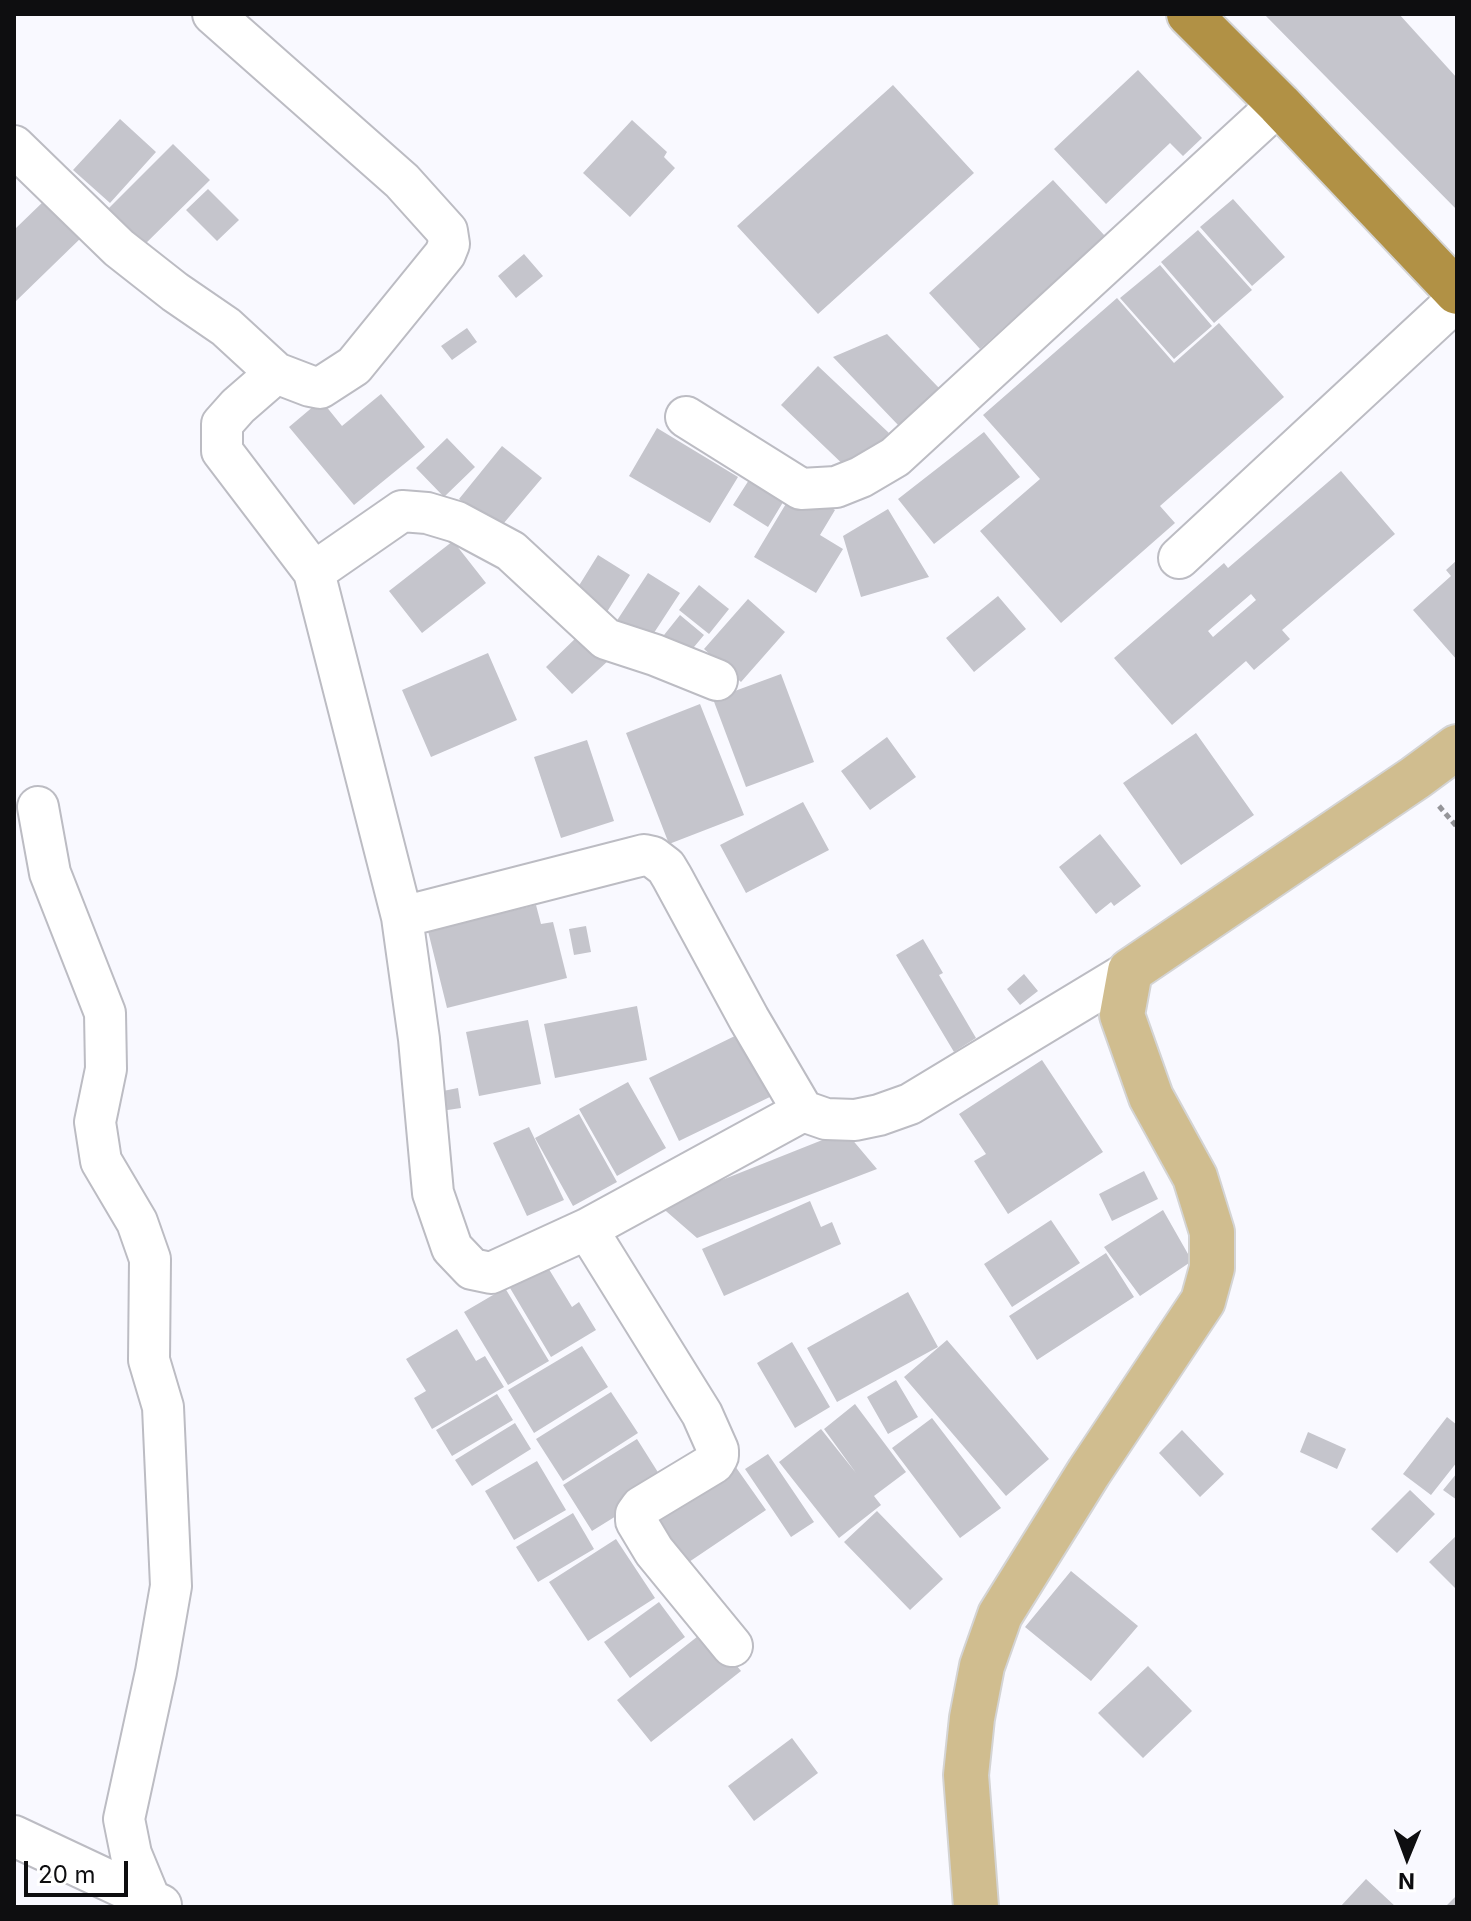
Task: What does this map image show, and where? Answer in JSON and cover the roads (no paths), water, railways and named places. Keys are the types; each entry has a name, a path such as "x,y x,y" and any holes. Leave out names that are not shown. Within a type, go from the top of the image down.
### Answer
{"highway":[{"path":"1189,14 1457,292"}],"main road":[{"path":"976,1907 966,1775 982,1666 1000,1615 1089,1472 1203,1301 1212,1268 1212,1232 1195,1177 1151,1097 1122,1015 1130,971 1457,747"}],"street":[{"path":"14,146 119,248 226,327 276,373 320,388 354,366 445,254 449,244 447,231 402,181 213,14"},
{"path":"686,417 801,489 836,487 861,477 895,457 1279,104"},
{"path":"1179,558 1457,300"},
{"path":"276,373 222,424 222,451 314,572 402,917 419,1039 433,1193 452,1248 472,1269 491,1273 587,1229 803,1111"},
{"path":"314,572 402,511 427,513 457,522 511,551 606,639 717,680"},
{"path":"38,807 50,873 105,1013 106,1069 95,1122 101,1161 137,1222 150,1259 149,1360 163,1407 171,1586 124,1819 131,1854 157,1903"},
{"path":"402,917 644,855 653,857 666,867 672,877 803,1111 826,1119 855,1120 910,1104 1130,971"},
{"path":"587,1229 702,1414 718,1450 714,1463 641,1507 636,1521 654,1551 732,1646"},
{"path":"14,1836 157,1903"}]}
